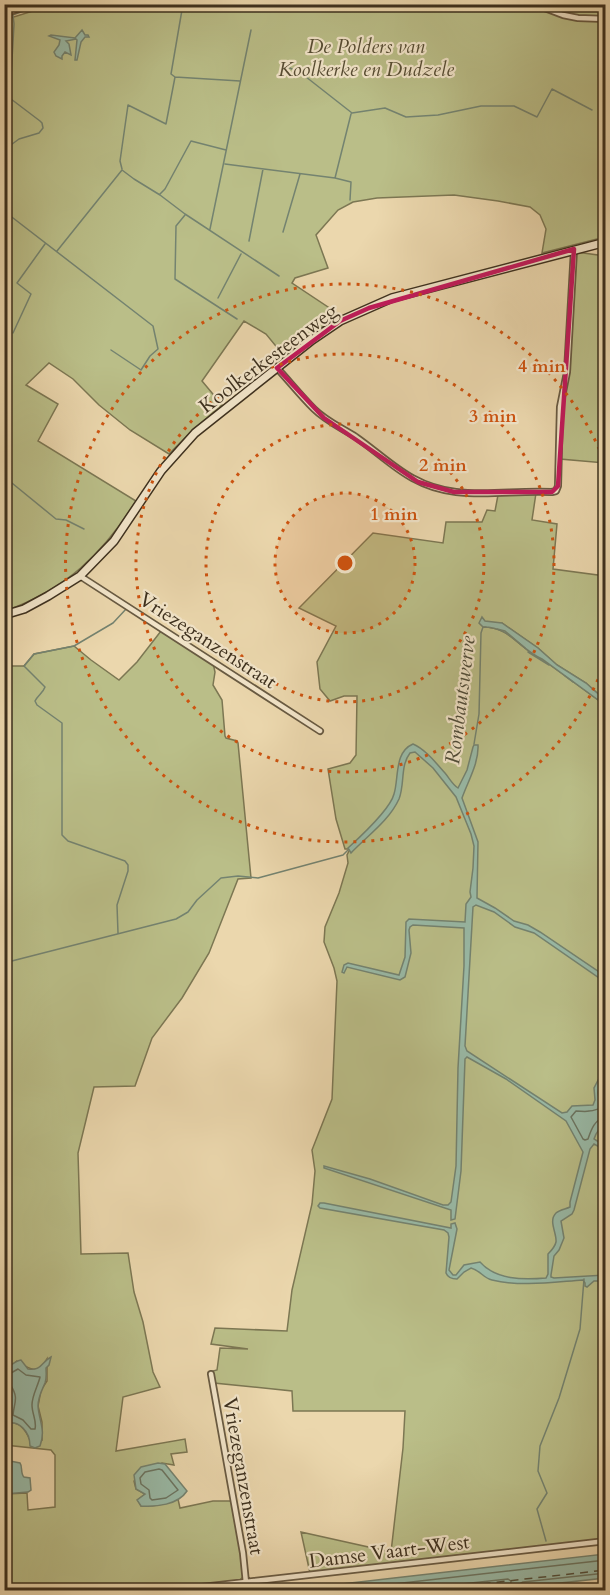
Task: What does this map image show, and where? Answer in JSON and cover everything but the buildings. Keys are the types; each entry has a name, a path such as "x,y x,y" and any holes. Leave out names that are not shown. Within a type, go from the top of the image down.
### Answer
{"main road":[{"name":"Koolkerkesteenweg","path":"4,615 32,604 80,576 107,549 128,522 161,471 195,433 312,340 340,321 392,298 606,242"}],"street":[{"path":"534,4 563,15 606,19"},
{"path":"4,14 29,5"},
{"path":"277,368 314,410 358,439 406,476 418,482 454,492 487,495 556,491 560,407 567,372 574,249"},
{"name":"Vriezeganzenstraat","path":"80,576 320,731"},
{"name":"Vriezeganzenstraat","path":"211,1374 243,1553 246,1582"},
{"name":"Damse Vaart-West","path":"176,1590 606,1541"}],"highlighted area":[{"path":"574,249 558,486 552,492 454,492 418,482 324,418 277,368 340,321 369,308"}],"green space":[{"name":"De Polders van Koolkerke en Dudzele","path":"55,4 530,4 554,13 605,20 605,237 542,253 546,229 540,215 530,207 454,195 377,198 353,202 338,210 316,235 328,268 295,278 292,283 340,315 284,356 266,334 244,321 202,381 222,405 169,454 130,430 99,405 73,379 49,363 26,385 58,404 38,441 136,501 110,538 81,568 46,592 5,611 4,20"},
{"path":"538,5 604,5 601,17 568,14"},
{"path":"576,252 605,256 605,463 560,459 561,415"},
{"path":"536,493 532,520 557,524 553,569 605,576 605,700 586,683 557,665 538,648 502,623 483,627 508,634 605,705 605,1541 310,1573 301,1532 391,1552 405,1411 293,1411 292,1391 214,1383 213,1371 217,1370 220,1348 248,1349 211,1344 215,1328 287,1331 292,1290 312,1204 315,1171 312,1150 332,1099 337,981 324,942 325,927 339,893 350,849 345,849 336,819 328,769 350,763 356,755 357,696 344,696 330,701 320,689 317,662 336,626 299,608 373,533 443,543 446,522 482,522 487,510 495,511 498,495"},
{"path":"161,631 213,663 215,672 213,685 222,700 225,736 238,743 251,878 238,879 209,953 182,998 152,1038 135,1086 94,1087 78,1153 81,1254 128,1253 134,1292 143,1322 153,1372 160,1387 123,1397 116,1451 185,1439 187,1452 171,1454 174,1465 162,1463 134,1481 136,1489 145,1494 138,1500 141,1506 160,1505 178,1499 180,1508 213,1501 232,1501 243,1577 237,1582 163,1590 5,1590 5,1494 27,1493 28,1510 55,1507 55,1455 51,1450 5,1445 4,1422 5,1424 18,1424 27,1433 31,1442 42,1440 42,1422 38,1406 41,1390 47,1381 47,1359 40,1368 36,1369 17,1361 5,1368 5,666 24,666 34,654 74,646 119,680 137,662"}],"water":[{"path":"82,30 89,37 85,37 81,42 77,60 75,60 76,39 66,41 69,44 71,55 65,52 62,59 56,56 54,52 60,40 49,36 75,38"},
{"path":"482,617 485,621 502,623 538,648 557,665 586,683 605,700 605,705 508,634 483,627 479,623"},
{"path":"413,744 422,749 458,788 467,770 473,747 478,745 475,765 462,798 478,842 477,898 514,921 540,932 605,976 605,982 534,933 515,927 494,912 476,905 473,907 465,1046 467,1051 562,1113 567,1112 572,1106 593,1105 594,1088 605,1067 598,1095 605,1103 606,1112 594,1139 605,1146 605,1150 594,1144 590,1149 574,1210 561,1221 564,1238 554,1256 551,1277 605,1275 605,1281 594,1281 587,1287 583,1280 538,1283 503,1282 489,1279 471,1268 457,1279 452,1278 446,1273 449,1237 444,1230 318,1206 324,1203 451,1228 451,1224 455,1223 457,1229 449,1270 453,1275 456,1275 464,1265 480,1262 486,1268 510,1278 546,1278 548,1254 556,1242 554,1216 557,1212 570,1207 583,1152 566,1121 506,1079 467,1057 465,1059 461,1171 455,1219 451,1220 451,1210 324,1168 324,1166 370,1179 443,1205 451,1202 456,1166 464,928 413,925 410,927 411,953 405,977 400,980 347,967 344,973 342,972 344,965 348,963 399,975 405,957 406,922 409,919 465,922 466,904 471,897 473,868 474,846 471,834 456,797 433,768 415,752 410,753 407,758 401,793 395,807 351,853 348,848 387,808 394,794 400,759 407,748"},
{"path":"51,1357 46,1368 46,1381 38,1403 42,1440 40,1446 35,1448 30,1446 30,1441 23,1428 15,1423 5,1424 5,1413 10,1403 5,1386 5,1368 21,1360 28,1369 36,1369"},
{"path":"5,1460 20,1463 24,1477 30,1478 31,1490 5,1494"},
{"path":"158,1463 165,1464 187,1491 172,1502 141,1506 137,1500 145,1494 136,1489 134,1475 141,1467"},
{"path":"605,1554 605,1578 498,1590 289,1590"}],"waterway":[{"path":"4,18 44,4"},
{"path":"183,4 171,74 175,77 240,81"},
{"path":"4,150 19,139 39,133 43,128 40,121 11,99 13,15"},
{"path":"210,229 251,30"},
{"path":"283,65 301,73 352,113 385,108 406,117 438,115 481,106 514,106 537,117 552,89 592,110"},
{"path":"122,169 120,161 128,105 166,124 175,77"},
{"path":"350,200 351,182 335,178 351,114"},
{"path":"160,194 191,141 226,150"},
{"path":"225,164 335,178"},
{"path":"249,241 263,169"},
{"path":"57,251 122,170 279,276"},
{"path":"283,232 300,174"},
{"path":"4,211 153,326 158,349 150,356 141,370 111,350"},
{"path":"185,215 176,226 175,279 237,319"},
{"path":"13,333 31,294 17,283 45,244"},
{"path":"218,298 241,254"},
{"path":"4,480 7,479 56,519 66,520 84,529"},
{"path":"118,933 117,905 128,865 125,861 68,841 62,835 62,723 37,705 35,701 45,687 24,666 34,654 74,646 113,623 127,608"},
{"name":"Rombautswerve","path":"474,744 479,714 481,633 483,627 486,627"},
{"name":"Rombautswerve","path":"497,629 505,631 525,648"},
{"name":"Rombautswerve","path":"528,652 549,665"},
{"name":"Rombautswerve","path":"565,676 573,682"},
{"name":"Rombautswerve","path":"597,699 606,705"},
{"name":"Rombautswerve","path":"4,963 176,919 188,912 197,900 221,878 238,876 258,878 343,855 348,850"},
{"path":"546,1541 537,1509 547,1493 538,1471 540,1446 559,1398 580,1329 584,1279"}],"ferry route":[{"path":"427,1590 606,1570"}]}
